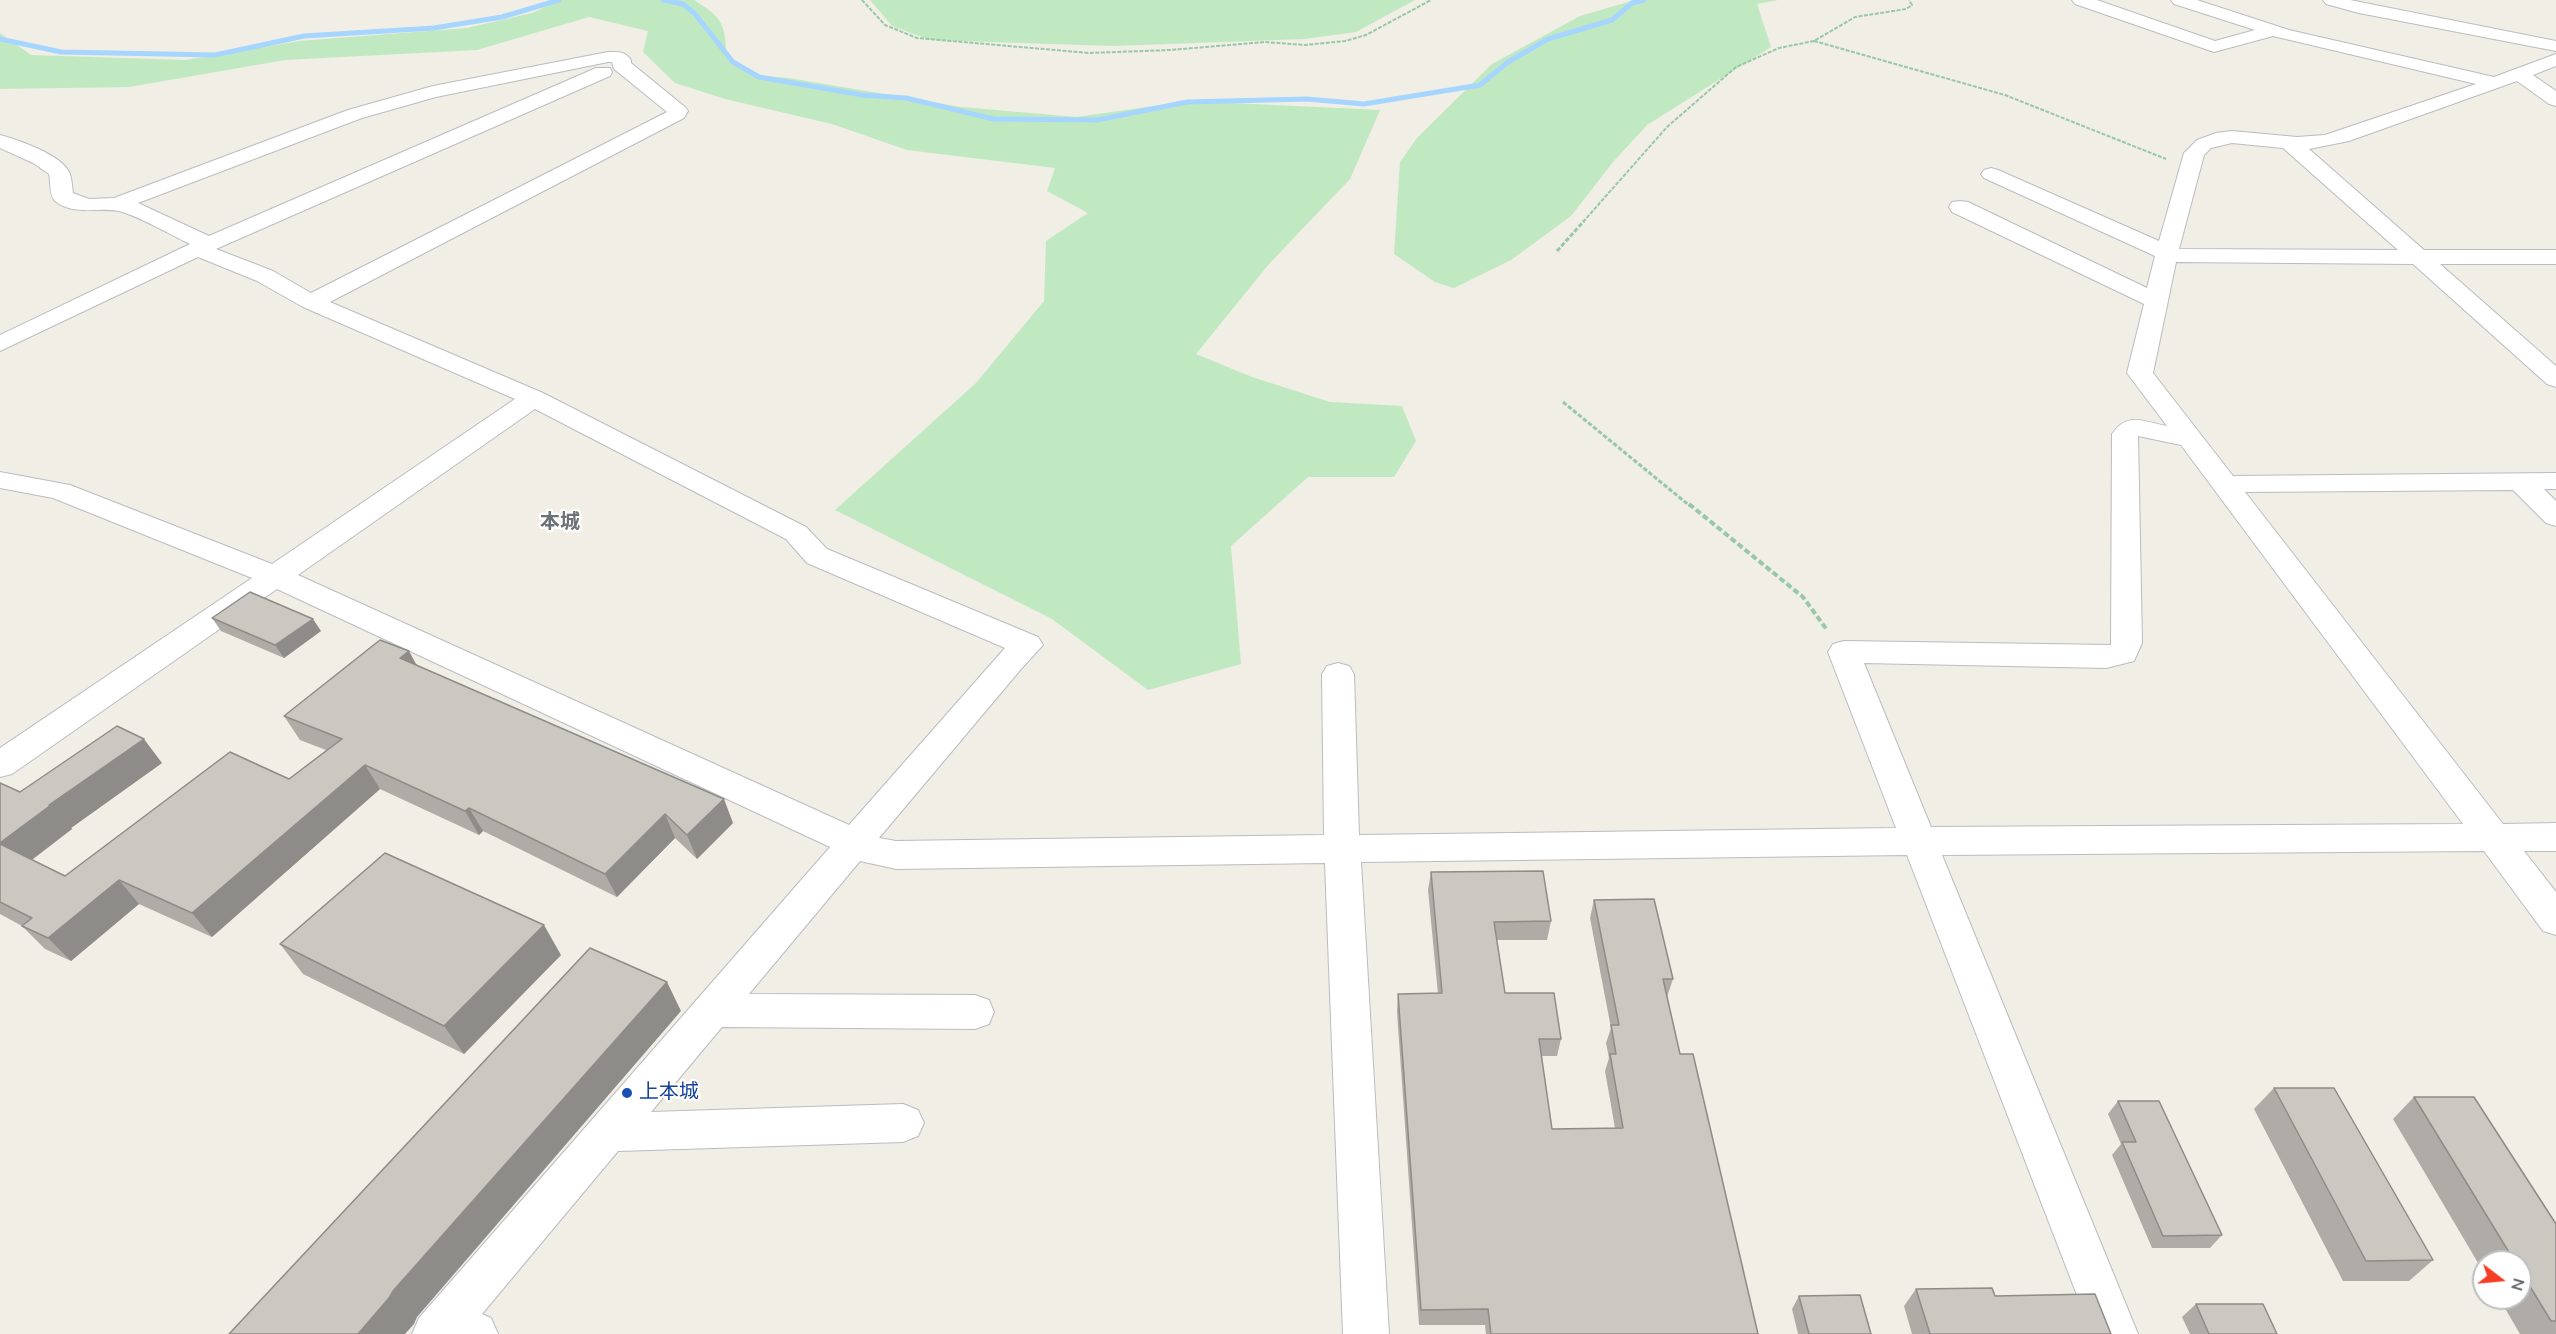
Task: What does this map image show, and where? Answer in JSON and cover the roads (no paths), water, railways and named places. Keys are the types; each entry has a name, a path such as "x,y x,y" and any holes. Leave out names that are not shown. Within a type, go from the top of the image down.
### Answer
{"street":[{"path":"2081,0 2214,47 2272,31"},
{"path":"2180,0 2272,31 2492,82"},
{"path":"2332,0 2359,8 2556,46"},
{"path":"117,204 312,128 400,101 433,92 608,57 619,57 622,60 621,65"},
{"path":"2556,59 2392,119 2319,142 2290,143 2239,137 2214,139 2199,146 2189,169 2167,253 2140,373 2556,920"},
{"path":"0,344 202,246 621,65"},
{"path":"311,302 677,114 678,111 621,65"},
{"path":"2519,74 2555,98"},
{"path":"0,141 18,147 57,169 61,176 63,196 74,202 117,204 129,207 311,302 534,398 796,533 817,556 1027,645 1010,661 608,1132 452,1330"},
{"path":"2290,143 2556,379"},
{"path":"1991,174 2167,253 2182,257 2556,257"},
{"path":"1960,207 2156,301"},
{"path":"0,765 273,575 534,398"},
{"path":"2115,1334 1844,652 2106,657 2123,653 2127,643 2125,434 2131,427 2190,439"},
{"path":"0,480 60,491 273,575 854,844 871,851 896,855 1919,841 2556,837"},
{"path":"2224,484 2556,481"},
{"path":"2521,482 2556,517"},
{"path":"1338,674 1342,849 1365,1334"},
{"path":"712,1010 975,1012"},
{"path":"608,1132 903,1124"}],"waterway":[{"path":"0,39 61,52 215,55 304,36 434,28 502,17 559,0"},
{"path":"663,0 683,4 695,14 733,62 759,77 862,95 906,98 994,119 1097,120 1187,102 1307,99 1364,104 1480,85 1508,62 1548,39 1612,20 1632,3 1644,0"}],"place":[{"name":"上本城","path":"627,1093"}],"district":[{"name":"本城","path":"560,523"}]}
